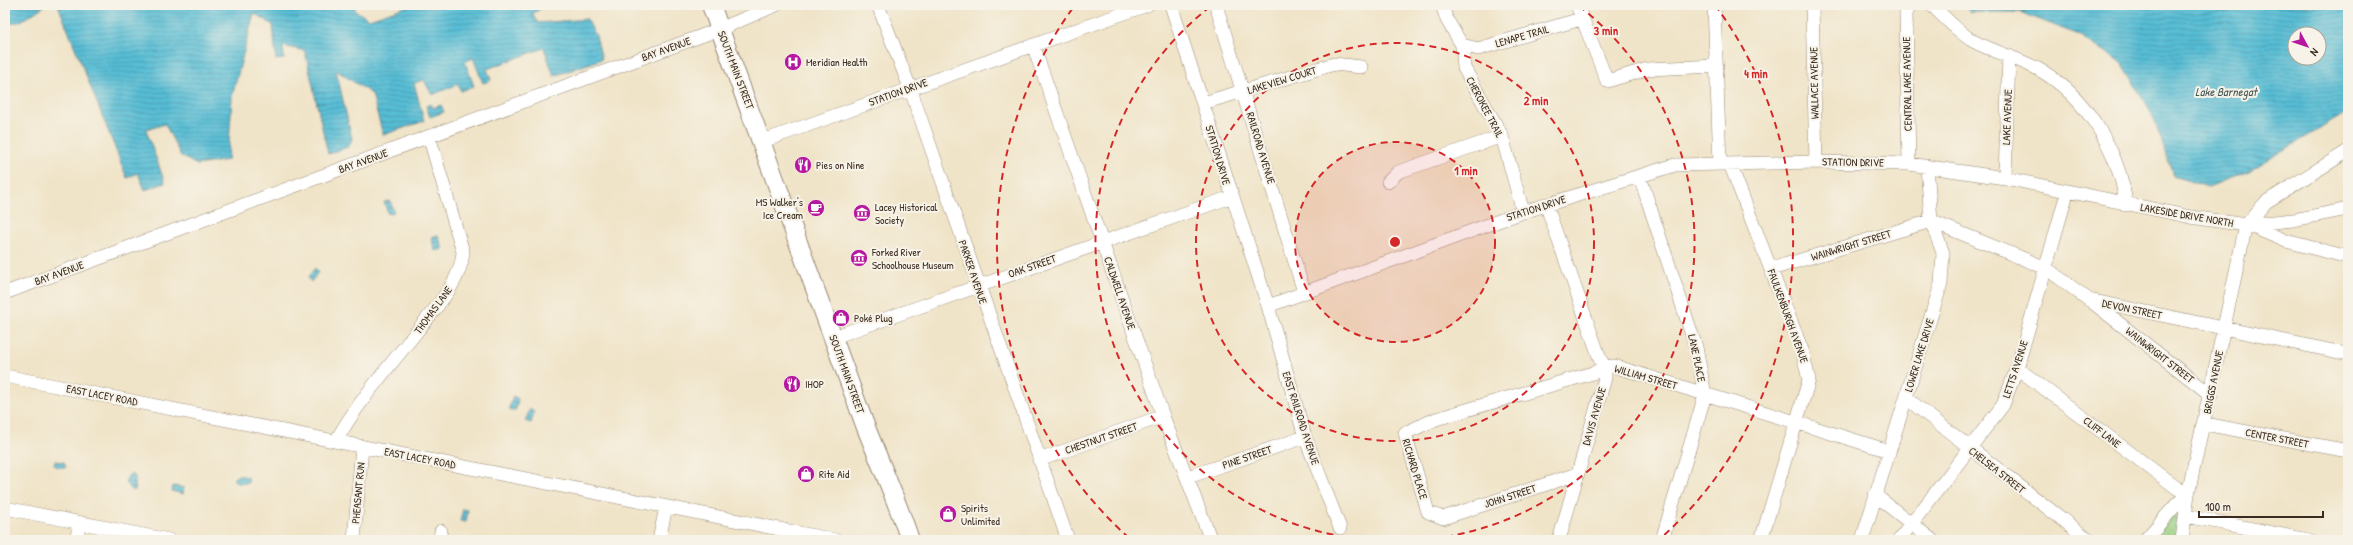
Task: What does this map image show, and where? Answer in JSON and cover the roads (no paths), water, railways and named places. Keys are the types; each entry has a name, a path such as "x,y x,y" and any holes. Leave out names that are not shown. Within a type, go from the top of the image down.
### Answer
{"highway":[{"name":"SOUTH MAIN STREET","path":"711,5 763,141 834,338 910,540"}],"street":[{"name":"BAY AVENUE","path":"5,293 720,29 776,5"},
{"name":"PARKER AVENUE","path":"878,5 910,88 977,285 1068,540"},
{"name":"STATION DRIVE","path":"763,141 1147,5"},
{"name":"STATION DRIVE","path":"1171,5 1203,103 1231,197 1268,306 1546,204 1640,177 1675,165 1816,162 1909,164 2004,178 2126,205"},
{"name":"RAILROAD AVENUE","path":"1216,5 1304,292"},
{"name":"CHEROKEE TRAIL","path":"1442,5 1447,20 1462,45 1464,68 1502,136 1523,212"},
{"path":"1576,5 1607,81 1648,69 1717,66"},
{"name":"FAULKENBURGH AVENUE","path":"1714,5 1717,66 1725,163 1771,270 1802,350 1809,380 1798,424 1761,540"},
{"name":"WALLACE AVENUE","path":"1812,5 1816,162"},
{"name":"CENTRAL LAKE AVENUE","path":"1909,164 1906,14 1910,5"},
{"name":"LAKESIDE DRIVE NORTH","path":"1932,5 1960,31 1974,41 2009,56 2058,81 2080,102 2108,147 2124,188 2126,205 2222,222 2246,224 2293,220 2348,209"},
{"name":"LENAPE TRAIL","path":"1462,45 1478,49 1581,19"},
{"name":"CALDWELL AVENUE","path":"1033,45 1164,416 1211,540"},
{"name":"LAKE AVENUE","path":"2004,178 2009,56"},
{"name":"LAKEVIEW COURT","path":"1203,103 1334,64 1362,67"},
{"name":"THOMAS LANE","path":"336,441 363,401 446,294 462,265 463,252 428,136"},
{"path":"1388,182 1398,172 1502,136"},
{"path":"2348,152 2266,202 2246,224 2286,241 2348,257"},
{"name":"LOWER LAKE DRIVE","path":"1862,540 1941,284 1942,253 1931,221 1927,166"},
{"name":"LANE PLACE","path":"1640,177 1696,347 1704,395 1662,540"},
{"name":"LETTS AVENUE","path":"1899,540 2003,405 2017,368 2067,193"},
{"name":"OAK STREET","path":"834,338 977,285 1231,197"},
{"path":"1546,204 1600,359 1605,366"},
{"name":"WAINWRIGHT STREET","path":"1771,270 1931,221"},
{"name":"DEVON STREET","path":"1931,221 2046,268 2089,300 2348,354"},
{"name":"BRIGGS AVENUE","path":"2182,540 2188,494 2205,424 2246,224"},
{"name":"WAINWRIGHT STREET","path":"2089,300 2211,394"},
{"name":"EAST RAILROAD AVENUE","path":"1268,306 1305,437 1340,528"},
{"name":"WILLIAM STREET","path":"1405,433 1436,419 1596,372 1605,366 1614,366 1889,451"},
{"name":"DAVIS AVENUE","path":"1559,540 1605,378 1605,366"},
{"name":"CLIFF LANE","path":"2017,368 2177,488 2188,494"},
{"name":"EAST LACEY ROAD","path":"5,376 836,540"},
{"name":"CHELSEA STREET","path":"1906,398 2089,540"},
{"name":"CHESTNUT STREET","path":"1039,460 1164,416"},
{"name":"CENTER STREET","path":"2205,424 2348,451"},
{"name":"RICHARD PLACE","path":"1405,433 1428,512 1443,518"},
{"name":"PINE STREET","path":"1188,477 1305,437"},
{"name":"PHEASANT RUN","path":"354,540 362,447"},
{"name":"JOHN STREET","path":"1443,518 1577,474"},
{"path":"2145,540 2176,505 2188,494"},
{"path":"1875,495 1932,540"},
{"path":"659,540 666,507"},
{"path":"5,508 169,540"},
{"path":"2186,516 2309,540"},
{"path":"76,540 80,523"}],"water":[{"path":"5,5 46,5 21,21 5,25"},
{"path":"58,5 357,5 354,10 369,19 411,5 430,5 433,9 438,5 546,5 532,14 538,23 587,19 596,36 602,59 554,76 544,48 487,69 491,80 483,83 473,58 465,62 474,86 461,91 458,84 432,95 424,80 414,83 424,121 383,135 372,94 336,70 352,139 348,147 328,154 305,51 283,46 284,59 276,60 273,25 254,13 232,97 228,160 197,165 181,156 165,124 146,130 165,183 145,190 138,173 127,178"},
{"name":"Lake Barnegat","path":"1966,5 2348,5 2348,112 2249,171 2208,187 2173,176 2153,115 2120,61 2081,36 2020,12 1970,12"},
{"path":"431,104 433,108 441,105 444,112 430,117 426,106"},
{"path":"390,201 394,212 388,214 384,202"},
{"path":"438,235 443,249 435,251 431,237"},
{"path":"315,268 318,272 311,282 308,278"},
{"path":"513,396 518,399 516,409 512,411 509,408"},
{"path":"530,409 534,412 531,423 525,421"},
{"path":"55,461 64,462 66,467 56,467 54,464"},
{"path":"132,474 136,478 134,483 136,489 133,491 125,483 128,476"},
{"path":"238,475 248,477 248,483 237,483 233,479"},
{"path":"173,486 184,488 183,494 172,491"},
{"path":"463,509 468,510 466,522 460,521"}],"place":[{"name":"Meridian Health","path":"793,62"},
{"name":"Pies on Nine","path":"803,165"},
{"name":"MS Walker's Ice Cream","path":"816,208"},
{"name":"Lacey Historical Society","path":"862,213"},
{"name":"Forked River Schoolhouse Museum","path":"859,258"},
{"name":"Poké Plug","path":"841,318"},
{"name":"IHOP","path":"792,384"},
{"name":"Rite Aid","path":"806,474"},
{"name":"Spirits Unlimited","path":"948,514"}]}
